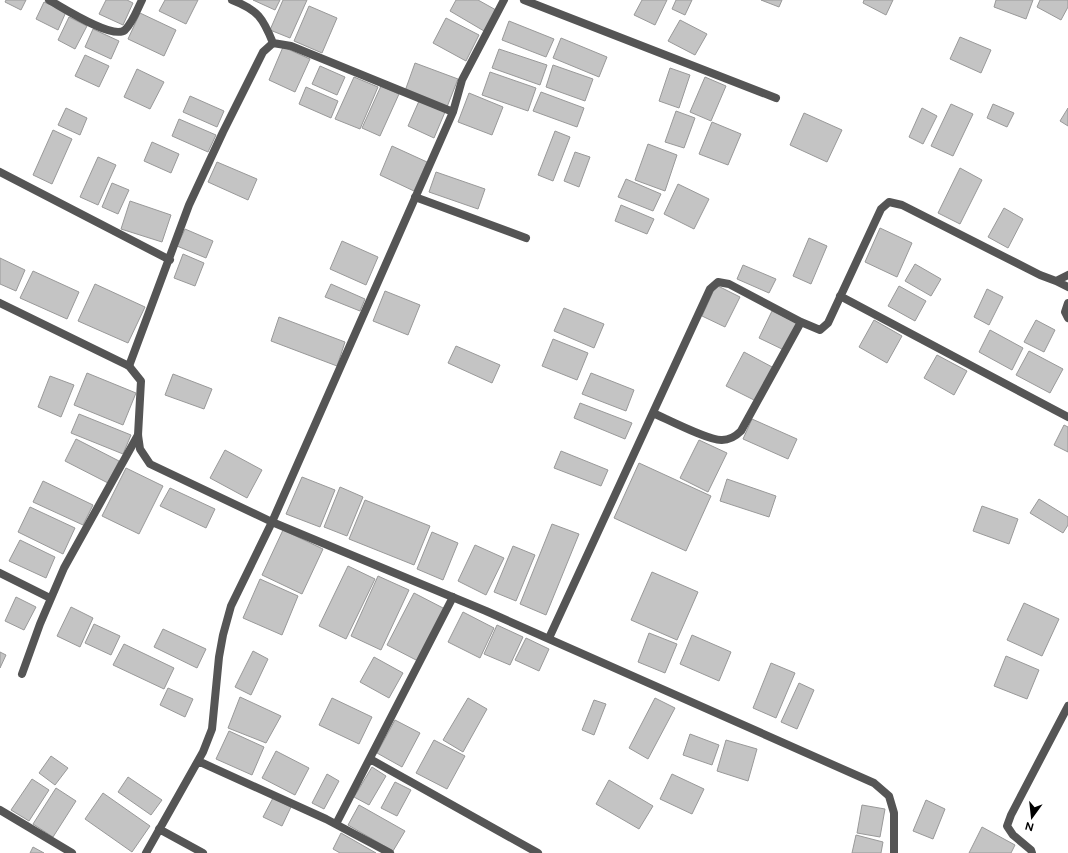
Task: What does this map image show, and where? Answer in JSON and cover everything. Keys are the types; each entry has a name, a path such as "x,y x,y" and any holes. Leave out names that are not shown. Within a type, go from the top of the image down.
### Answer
{"street":[{"path":"49,0 104,30 115,32 124,31 131,23 142,0"},
{"path":"232,0 256,12 263,19 273,42"},
{"path":"146,853 198,761 212,728 219,657 231,606 272,522 453,112 462,80 504,0"},
{"path":"524,0 776,98"},
{"path":"273,42 291,46 453,112"},
{"path":"129,366 170,260 189,205 263,52 273,42"},
{"path":"0,172 170,260"},
{"path":"415,197 526,238"},
{"path":"549,638 710,289 718,282 729,284 801,322 820,330 828,323 881,209 889,202 902,205 1040,275 1068,287"},
{"path":"1056,281 1068,275"},
{"path":"840,296 1068,417"},
{"path":"0,303 129,366 141,381 138,435 140,449 150,464 272,522 549,638 874,783 889,796 894,813 894,853"},
{"path":"1068,303 1065,312 1068,318"},
{"path":"652,413 711,438 722,440 735,437 741,431 801,322"},
{"path":"22,674 50,598 64,568 138,435"},
{"path":"0,573 50,598"},
{"path":"336,824 453,597"},
{"path":"1033,852 1013,835 1007,826 1010,815 1068,706"},
{"path":"370,759 538,853"},
{"path":"198,761 336,824 390,853"},
{"path":"0,810 72,853"},
{"path":"159,829 204,853"}],"building":[{"path":"6,0 26,0 21,10 5,2"},
{"path":"106,0 127,0 133,3 123,25 99,14"},
{"path":"165,0 198,0 186,24 159,11"},
{"path":"253,0 280,0 275,10"},
{"path":"283,0 307,0 290,38 270,30"},
{"path":"456,0 478,0 496,10 484,31 450,11"},
{"path":"642,0 667,0 655,25 634,15"},
{"path":"676,0 692,0 685,15 672,9"},
{"path":"761,0 782,0 779,7"},
{"path":"864,0 893,0 886,15 863,3"},
{"path":"996,0 1033,0 1026,19 994,7"},
{"path":"1040,0 1068,0 1068,7 1061,20 1037,7"},
{"path":"44,2 66,12 58,30 36,19"},
{"path":"309,6 337,18 322,53 294,41"},
{"path":"140,13 176,30 164,56 128,39"},
{"path":"69,17 87,26 75,49 58,40"},
{"path":"446,18 479,35 466,61 433,43"},
{"path":"680,20 707,34 695,55 668,41"},
{"path":"509,21 554,39 546,57 502,40"},
{"path":"93,29 119,41 111,59 85,47"},
{"path":"960,37 991,50 981,73 950,59"},
{"path":"561,38 607,57 599,77 553,58"},
{"path":"283,47 310,59 295,92 269,80"},
{"path":"499,49 547,65 540,85 492,68"},
{"path":"85,55 109,66 99,87 75,76"},
{"path":"415,63 458,79 447,107 405,91"},
{"path":"553,65 593,79 585,101 546,87"},
{"path":"320,66 345,77 337,95 312,84"},
{"path":"670,68 690,75 679,108 659,101"},
{"path":"137,69 164,82 150,109 124,97"},
{"path":"490,72 536,88 528,111 482,95"},
{"path":"354,77 378,87 360,129 335,119"},
{"path":"705,77 726,86 711,121 690,112"},
{"path":"381,86 399,94 380,136 362,128"},
{"path":"306,87 338,101 331,118 299,104"},
{"path":"541,92 584,108 577,127 533,111"},
{"path":"469,93 503,107 492,135 458,122"},
{"path":"190,96 224,111 217,127 183,112"},
{"path":"419,101 445,112 434,138 408,126"},
{"path":"951,104 973,114 953,156 931,146"},
{"path":"993,104 1014,113 1007,127 987,118"},
{"path":"66,108 87,118 80,135 58,125"},
{"path":"922,108 937,116 923,144 909,137"},
{"path":"1068,108 1068,126 1060,121"},
{"path":"676,111 695,118 684,148 665,142"},
{"path":"804,113 842,130 827,162 790,145"},
{"path":"179,119 216,135 208,152 172,136"},
{"path":"712,122 741,134 728,165 699,154"},
{"path":"53,130 72,139 52,184 33,175"},
{"path":"555,131 570,137 553,181 538,175"},
{"path":"152,142 179,154 171,173 144,161"},
{"path":"648,144 677,155 665,191 635,180"},
{"path":"392,146 427,162 414,191 380,175"},
{"path":"575,152 590,157 579,187 564,181"},
{"path":"98,157 116,165 98,205 80,197"},
{"path":"217,162 257,179 248,200 208,182"},
{"path":"960,168 982,180 960,224 938,213"},
{"path":"436,172 485,189 478,209 429,192"},
{"path":"626,179 661,194 653,211 618,197"},
{"path":"112,183 129,190 118,214 102,207"},
{"path":"678,184 709,199 694,229 664,214"},
{"path":"130,201 171,215 162,242 121,229"},
{"path":"621,205 654,219 647,234 615,221"},
{"path":"1004,208 1023,219 1008,248 988,237"},
{"path":"880,228 912,243 897,277 865,262"},
{"path":"185,229 213,241 206,258 177,246"},
{"path":"809,238 827,246 811,284 793,276"},
{"path":"342,241 378,257 366,285 330,269"},
{"path":"183,254 204,263 195,286 174,278"},
{"path":"0,258 25,270 16,291 0,284"},
{"path":"915,264 941,279 931,296 905,281"},
{"path":"743,265 776,279 769,293 737,279"},
{"path":"33,271 79,292 67,319 20,298"},
{"path":"95,284 145,307 128,343 78,321"},
{"path":"331,284 365,299 360,311 325,297"},
{"path":"716,285 740,297 725,327 702,316"},
{"path":"899,286 926,301 915,321 888,306"},
{"path":"987,289 1003,297 989,325 974,317"},
{"path":"385,291 420,305 408,335 373,321"},
{"path":"564,308 604,324 594,348 554,331"},
{"path":"772,311 797,323 784,350 759,338"},
{"path":"279,317 345,342 337,366 271,341"},
{"path":"874,320 902,336 887,363 859,347"},
{"path":"1036,320 1055,330 1044,352 1024,342"},
{"path":"990,330 1023,348 1012,370 979,352"},
{"path":"553,339 588,353 577,380 542,366"},
{"path":"456,346 500,365 492,383 448,363"},
{"path":"1029,351 1063,369 1050,393 1016,375"},
{"path":"744,352 774,368 756,401 726,386"},
{"path":"937,355 967,371 954,395 924,378"},
{"path":"87,373 136,393 123,425 74,405"},
{"path":"591,373 634,390 626,411 582,394"},
{"path":"173,374 212,389 204,409 165,395"},
{"path":"50,376 74,385 61,417 38,407"},
{"path":"580,403 632,423 625,439 574,418"},
{"path":"79,414 131,435 123,454 71,433"},
{"path":"752,419 797,439 788,459 743,439"},
{"path":"1064,425 1068,427 1068,452 1054,445"},
{"path":"76,439 119,461 108,483 65,461"},
{"path":"699,440 727,453 708,492 680,478"},
{"path":"225,450 262,470 247,498 210,478"},
{"path":"561,451 608,470 601,486 554,468"},
{"path":"639,463 711,496 686,551 614,518"},
{"path":"126,468 163,486 139,534 102,516"},
{"path":"302,477 335,490 320,527 286,514"},
{"path":"727,479 776,496 769,517 720,501"},
{"path":"43,481 93,505 83,525 33,502"},
{"path":"340,487 363,497 347,536 324,527"},
{"path":"170,488 215,509 206,528 160,506"},
{"path":"1039,499 1068,517 1068,525 1063,533 1030,513"},
{"path":"365,500 430,526 414,565 349,539"},
{"path":"982,506 1018,519 1009,544 973,531"},
{"path":"30,507 75,528 63,554 18,532"},
{"path":"552,524 579,534 546,615 520,604"},
{"path":"283,530 323,549 302,594 262,575"},
{"path":"432,532 458,543 443,580 417,569"},
{"path":"20,540 55,557 46,578 9,561"},
{"path":"475,545 504,558 486,595 458,581"},
{"path":"513,546 535,555 516,601 494,592"},
{"path":"348,566 375,579 346,639 319,626"},
{"path":"652,572 698,592 677,640 631,620"},
{"path":"378,576 409,590 381,650 351,636"},
{"path":"260,579 298,596 282,635 243,618"},
{"path":"414,593 445,609 418,661 387,645"},
{"path":"16,597 36,607 24,630 5,621"},
{"path":"1024,603 1059,619 1042,656 1007,640"},
{"path":"71,607 93,618 80,647 57,636"},
{"path":"463,612 494,628 480,658 448,642"},
{"path":"94,624 120,636 111,655 85,643"},
{"path":"497,625 523,637 510,665 484,654"},
{"path":"163,629 206,649 197,668 154,647"},
{"path":"649,633 677,644 665,673 638,662"},
{"path":"692,635 731,652 719,681 680,664"},
{"path":"526,638 549,649 539,671 515,660"},
{"path":"124,644 174,668 164,689 113,665"},
{"path":"253,651 268,659 251,695 235,687"},
{"path":"0,652 6,655 0,668"},
{"path":"1006,656 1039,670 1027,699 994,686"},
{"path":"374,657 403,673 389,698 360,682"},
{"path":"771,663 795,673 776,718 753,708"},
{"path":"799,683 814,690 797,729 781,722"},
{"path":"168,688 193,699 185,717 160,705"},
{"path":"240,697 281,716 266,743 228,728"},
{"path":"332,698 372,717 359,744 319,725"},
{"path":"468,698 487,709 463,752 443,740"},
{"path":"655,698 675,708 648,759 629,748"},
{"path":"594,700 606,704 594,735 582,730"},
{"path":"395,720 420,733 402,767 377,753"},
{"path":"229,731 264,747 252,775 216,759"},
{"path":"690,734 719,745 712,765 683,755"},
{"path":"434,740 465,756 447,789 416,773"},
{"path":"726,740 757,749 748,781 717,771"},
{"path":"276,751 309,768 295,795 262,778"},
{"path":"51,756 68,768 55,785 39,773"},
{"path":"372,767 386,776 369,805 354,797"},
{"path":"327,774 339,781 324,809 312,803"},
{"path":"672,774 704,789 692,814 660,799"},
{"path":"128,777 162,800 151,815 118,792"},
{"path":"32,779 49,790 29,821 11,810"},
{"path":"609,780 653,806 639,829 596,804"},
{"path":"395,782 411,790 397,816 381,808"},
{"path":"56,788 76,801 53,837 33,824"},
{"path":"103,793 150,826 132,852 85,819"},
{"path":"273,798 291,807 282,826 263,817"},
{"path":"926,800 945,809 933,839 913,831"},
{"path":"359,805 405,831 393,851 348,825"},
{"path":"862,805 885,809 880,837 857,833"},
{"path":"982,827 1015,845 1011,853 969,853"},
{"path":"341,833 376,853 340,853 333,849"},
{"path":"856,835 883,842 881,853 852,853"},
{"path":"33,847 44,853 30,853"}]}
